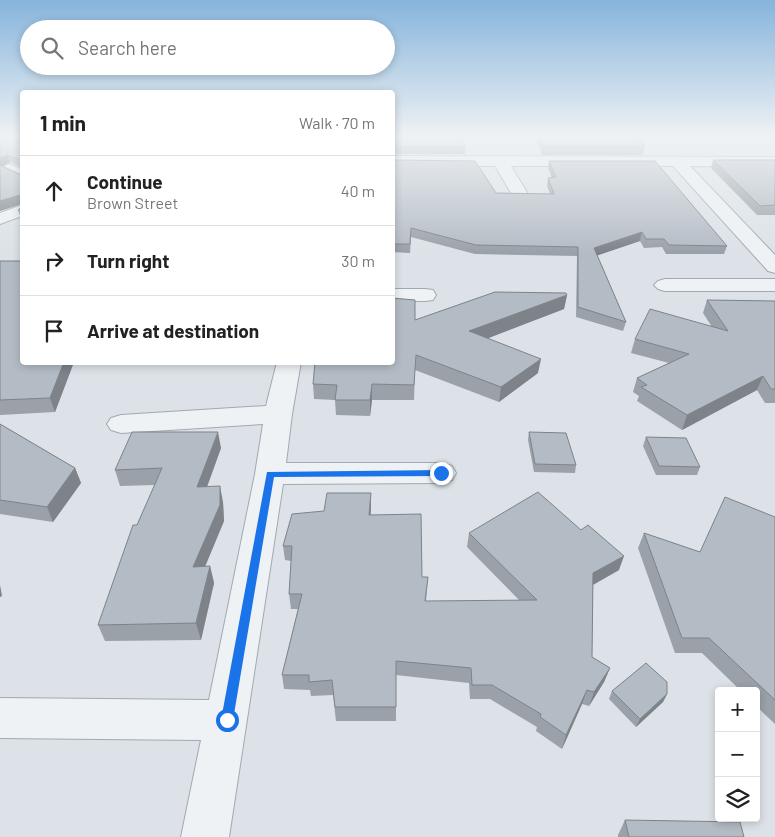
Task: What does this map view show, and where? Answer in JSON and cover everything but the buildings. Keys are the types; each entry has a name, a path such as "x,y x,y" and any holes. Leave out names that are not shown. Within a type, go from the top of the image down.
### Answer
{"street":[{"path":"509,175 520,194"},
{"path":"690,175 775,268"},
{"path":"0,219 20,211"},
{"path":"665,285 775,285"},
{"path":"395,295 425,295"},
{"path":"205,837 270,474 278,414 288,365"},
{"path":"121,424 278,414"},
{"path":"270,474 441,473"},
{"path":"0,718 227,720"}],"route":[{"path":"227,720 270,474 441,473"}]}
